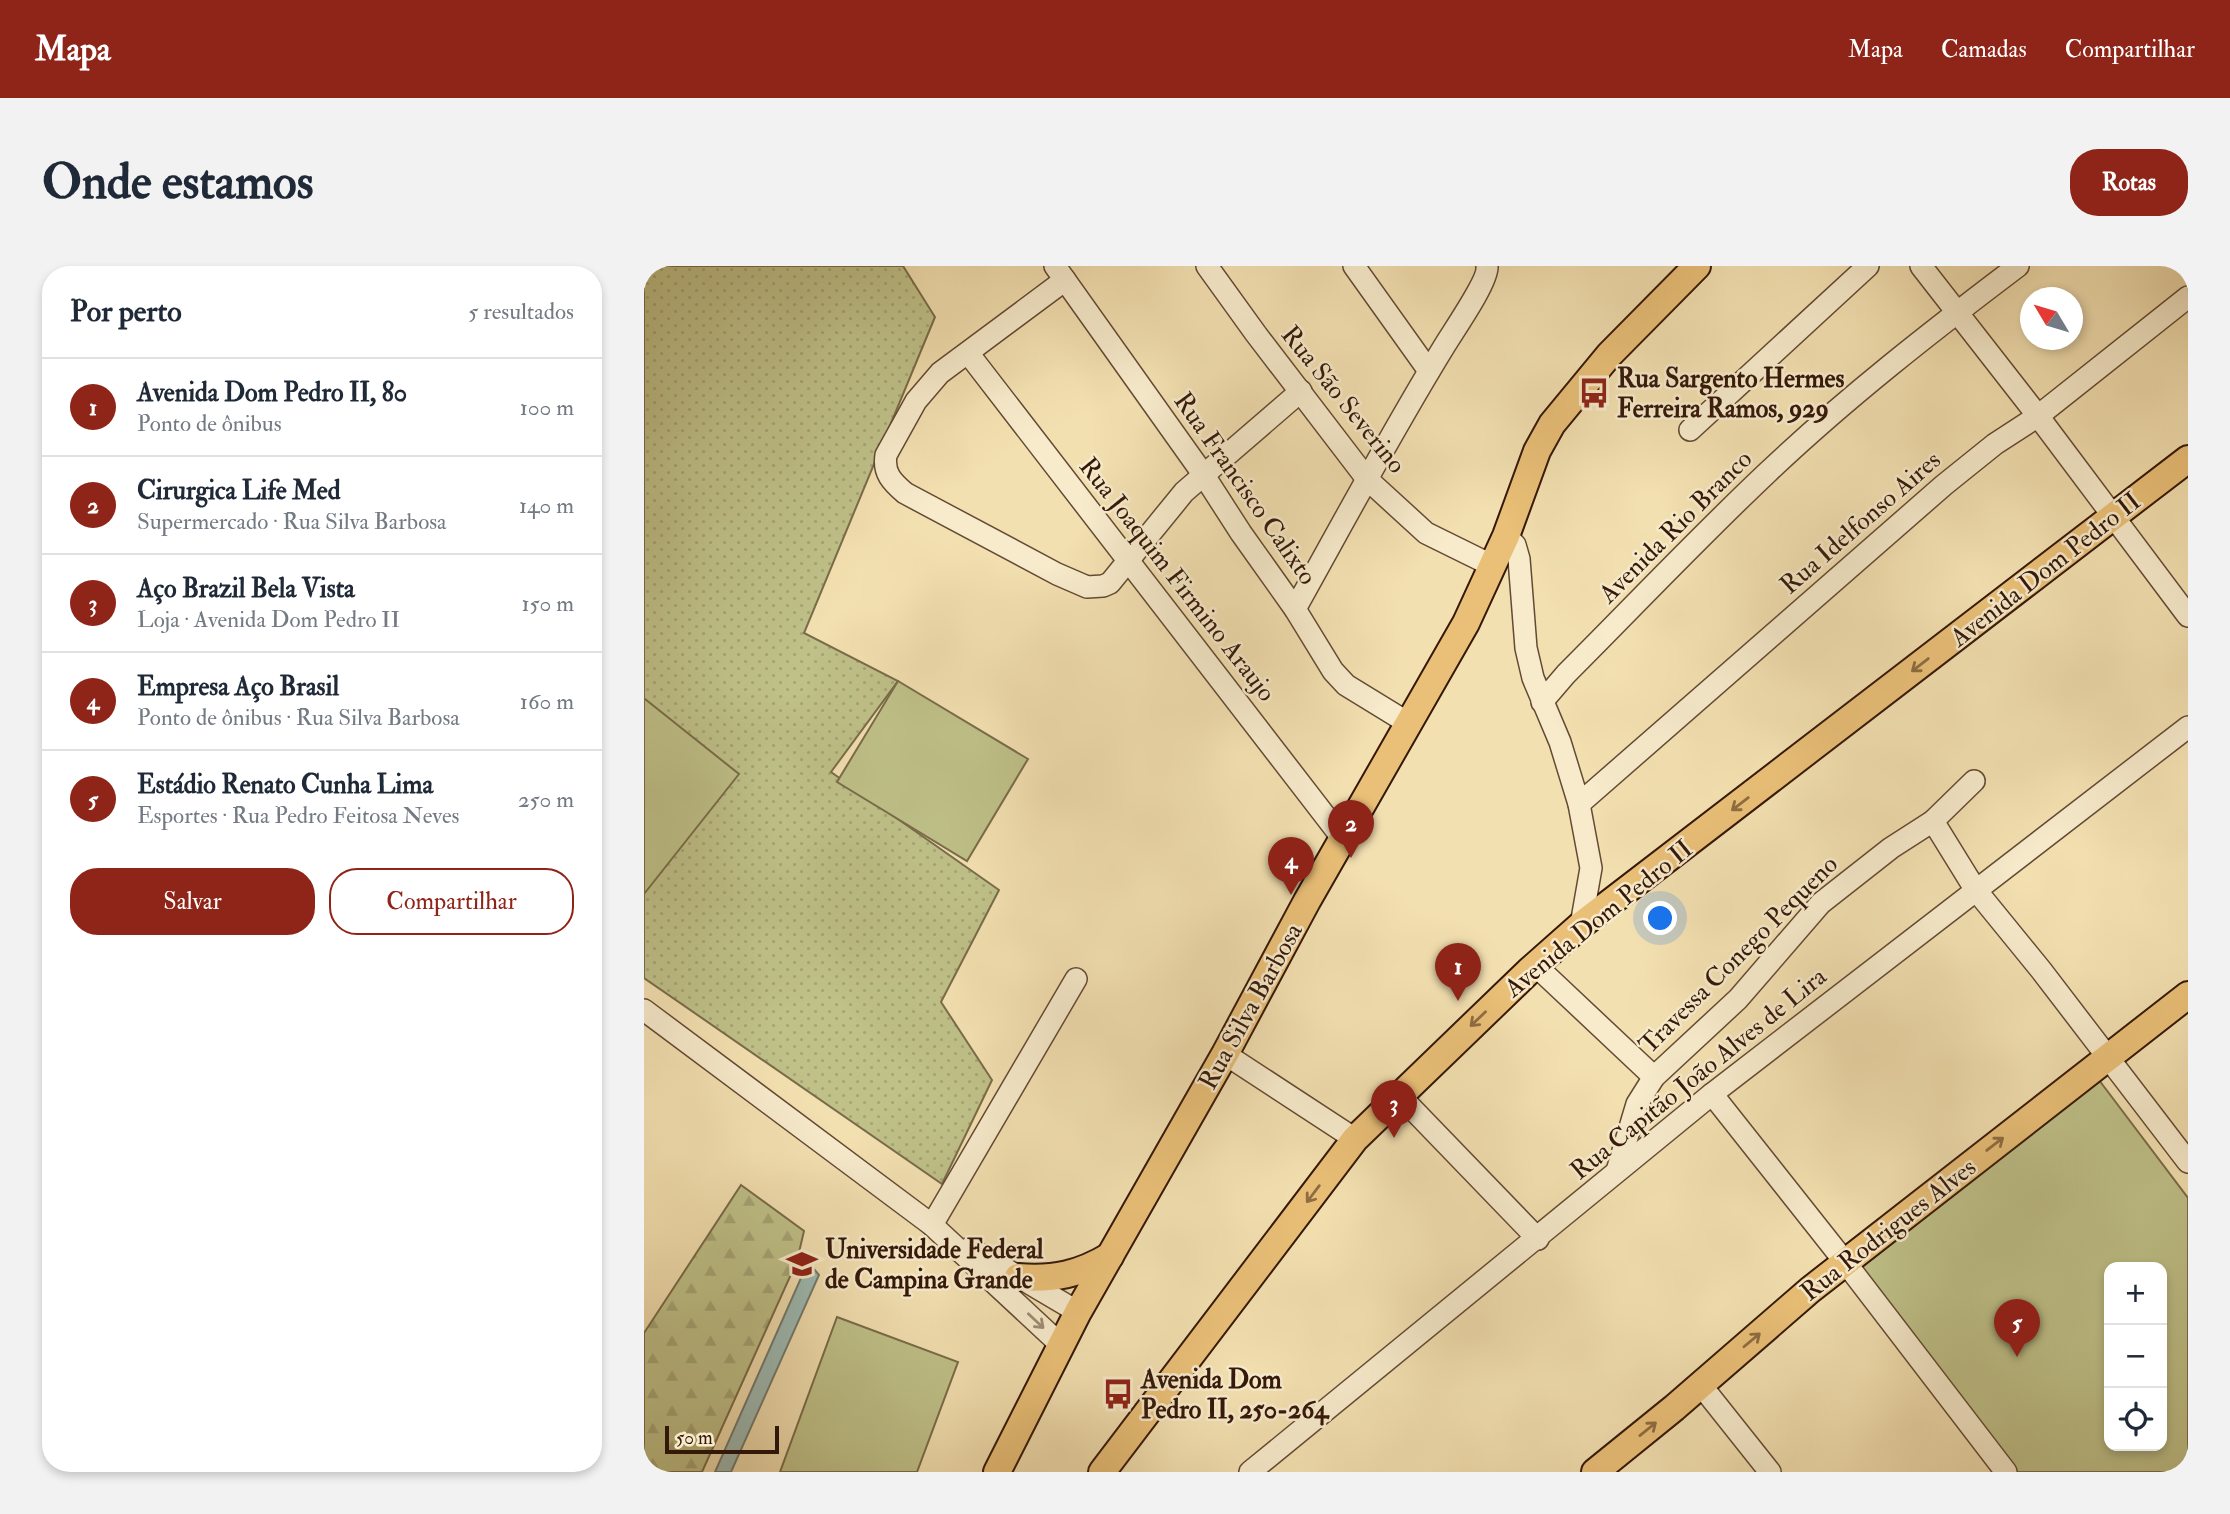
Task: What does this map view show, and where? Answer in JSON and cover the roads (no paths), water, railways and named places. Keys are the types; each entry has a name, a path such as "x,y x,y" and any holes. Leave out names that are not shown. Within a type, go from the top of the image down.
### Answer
{"main road":[{"name":"Rua Silva Barbosa","path":"997,1472 1078,1312 1466,623 1506,536 1537,451 1552,424 1609,355 1697,266"},
{"name":"Avenida Dom Pedro II","path":"1102,1472 1355,1139 1535,965 1581,925 2188,459"},
{"name":"Rua Rodrigues Alves","path":"1595,1472 1845,1262 2188,995"},
{"path":"1018,1277 1042,1279 1066,1276 1089,1268 1110,1256"}],"street":[{"name":"Rua São Severino","path":"1207,266 1367,479 1426,533 1493,566"},
{"path":"1354,266 1429,371"},
{"path":"1690,430 1868,266"},
{"path":"1921,266 2188,616"},
{"name":"Avenida Rio Branco","path":"1542,702 1566,674 1769,471 1956,312 2018,266"},
{"path":"1295,609 1488,269"},
{"path":"1060,273 926,387 886,455 884,465 894,484 905,493 1030,561 1087,587 1110,583 1166,511 1203,474 1301,391"},
{"name":"Rua Francisco Calixto","path":"1060,273 1203,474 1340,680 1408,723"},
{"name":"Rua Idelfonso Aires","path":"1579,804 1944,485 1996,444 2038,416 2188,297"},
{"name":"Rua Joaquim Firmino Araujo","path":"968,353 1343,839"},
{"path":"1506,536 1515,545 1519,559 1526,648 1542,702 1560,742 1579,804 1591,868 1581,925"},
{"name":"Rua Capitão João Alves de Lira","path":"1250,1472 1712,1094 2188,727"},
{"name":"Travessa Conego Pequeno","path":"1617,1171 1637,1104 1654,1077 1738,999 1821,903 1891,848 1933,821 1974,781"},
{"path":"1933,821 1975,889 2108,1056 2188,1162"},
{"path":"1535,965 1654,1077"},
{"path":"932,1225 1076,979"},
{"path":"644,1010 932,1225 1078,1312"},
{"path":"1225,1054 1355,1139"},
{"path":"1712,1094 2006,1472"},
{"path":"1399,1095 1538,1239"},
{"path":"932,1225 1061,1345"},
{"path":"1700,1384 1770,1472"}],"water":[{"path":"805,1269 814,1269 819,1275 731,1472 715,1472"}],"place":[{"name":"Rua Sargento Hermes Ferreira Ramos, 929","path":"1594,393"},
{"name":"Cirurgica Life Med","path":"1351,858"},
{"name":"Empresa Aço Brasil","path":"1291,895"},
{"name":"Avenida Dom Pedro II, 80","path":"1458,1001"},
{"name":"Aço Brazil Bela Vista","path":"1394,1138"},
{"name":"Universidade Federal de Campina Grande","path":"802,1264"},
{"name":"Estádio Renato Cunha Lima","path":"2017,1357"},
{"name":"Avenida Dom Pedro II, 250-264","path":"1118,1394"}]}
